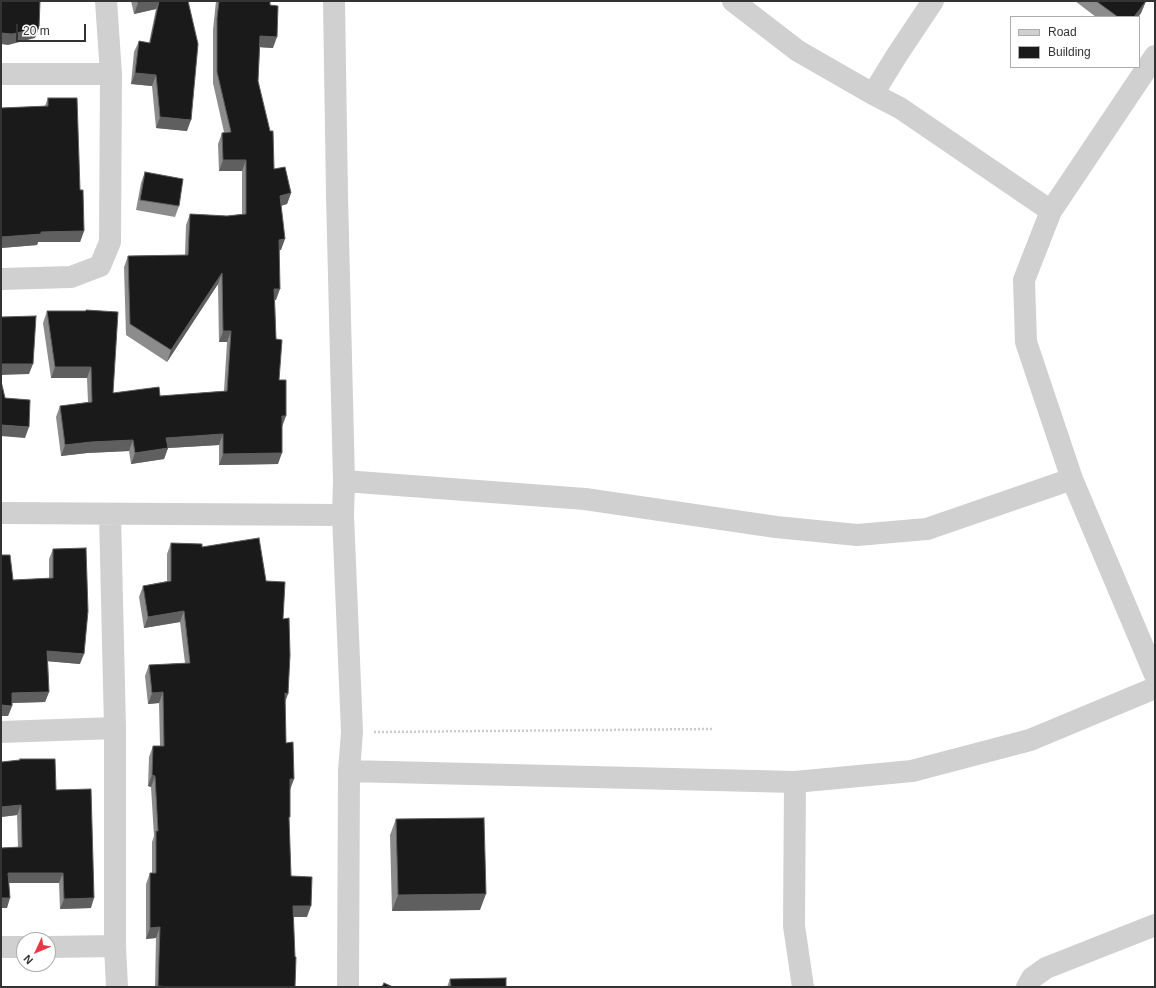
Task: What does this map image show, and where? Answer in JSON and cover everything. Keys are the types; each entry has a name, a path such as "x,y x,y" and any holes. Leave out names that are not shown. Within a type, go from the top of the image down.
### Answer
{"street":[{"path":"1,279 71,277 100,266 110,242 111,74 106,1"},
{"path":"334,1 344,481 343,515 352,732 349,771 348,987"},
{"path":"733,1 798,51 900,108 1051,211"},
{"path":"873,94 933,1"},
{"path":"1155,56 1051,211 1024,280 1026,342 1072,479 1155,675"},
{"path":"1,74 111,74"},
{"path":"344,481 585,499 776,527 857,535 928,529 1072,479"},
{"path":"1,513 343,515"},
{"path":"110,514 115,728 115,946 117,987"},
{"path":"349,771 795,782 912,771 1030,740 1155,688"},
{"path":"1,732 115,728"},
{"path":"795,782 794,926 803,987"},
{"path":"1027,987 1032,978 1046,968 1155,925"},
{"path":"56,947 115,946"},
{"path":"1,947 16,947"}],"path":[{"path":"352,732 712,729"}],"building":[{"path":"1,1 40,1 39,28 12,34 1,33"},
{"path":"159,1 188,1 198,44 191,120 160,117 156,75 135,73 139,41 150,43"},
{"path":"219,1 270,1 270,5 278,6 277,37 260,36 258,81 270,131 273,131 274,169 285,167 291,193 280,196 285,239 279,240 280,289 274,289 276,339 282,340 279,380 286,380 286,416 282,416 282,453 223,454 223,434 166,438 168,448 135,453 133,440 65,445 60,406 92,402 91,367 55,367 47,311 86,310 118,312 113,393 159,387 160,396 227,391 231,331 223,331 222,273 171,350 130,324 128,256 188,255 190,214 227,216 246,214 246,160 223,160 222,133 231,132 217,72 217,18"},
{"path":"1096,1 1146,1 1135,16 1117,16"},
{"path":"48,98 77,98 80,190 83,190 84,231 41,232 41,234 1,237 1,108 48,106"},
{"path":"145,172 183,179 179,206 140,200"},
{"path":"36,316 33,364 1,364 1,317"},
{"path":"1,381 5,398 30,400 29,427 1,425"},
{"path":"259,538 266,581 285,582 283,619 289,618 290,655 288,694 285,693 286,743 293,742 294,779 290,779 289,817 291,876 312,877 311,906 293,906 296,957 295,987 158,986 160,927 150,928 150,873 156,873 156,831 158,831 155,776 152,775 153,746 164,746 163,692 152,693 149,665 190,663 184,611 148,617 143,586 171,581 171,543 202,544 202,547"},
{"path":"86,548 88,611 84,654 47,651 49,692 12,693 12,706 1,705 1,555 10,555 13,580 53,578 53,549"},
{"path":"20,759 55,759 56,790 91,789 94,898 64,899 63,873 8,873 10,898 1,898 1,848 22,847 21,805 1,807 1,762"},
{"path":"484,818 486,894 398,895 396,819"},
{"path":"506,978 506,987 451,987 450,979"},
{"path":"384,983 393,987 382,987"}]}
